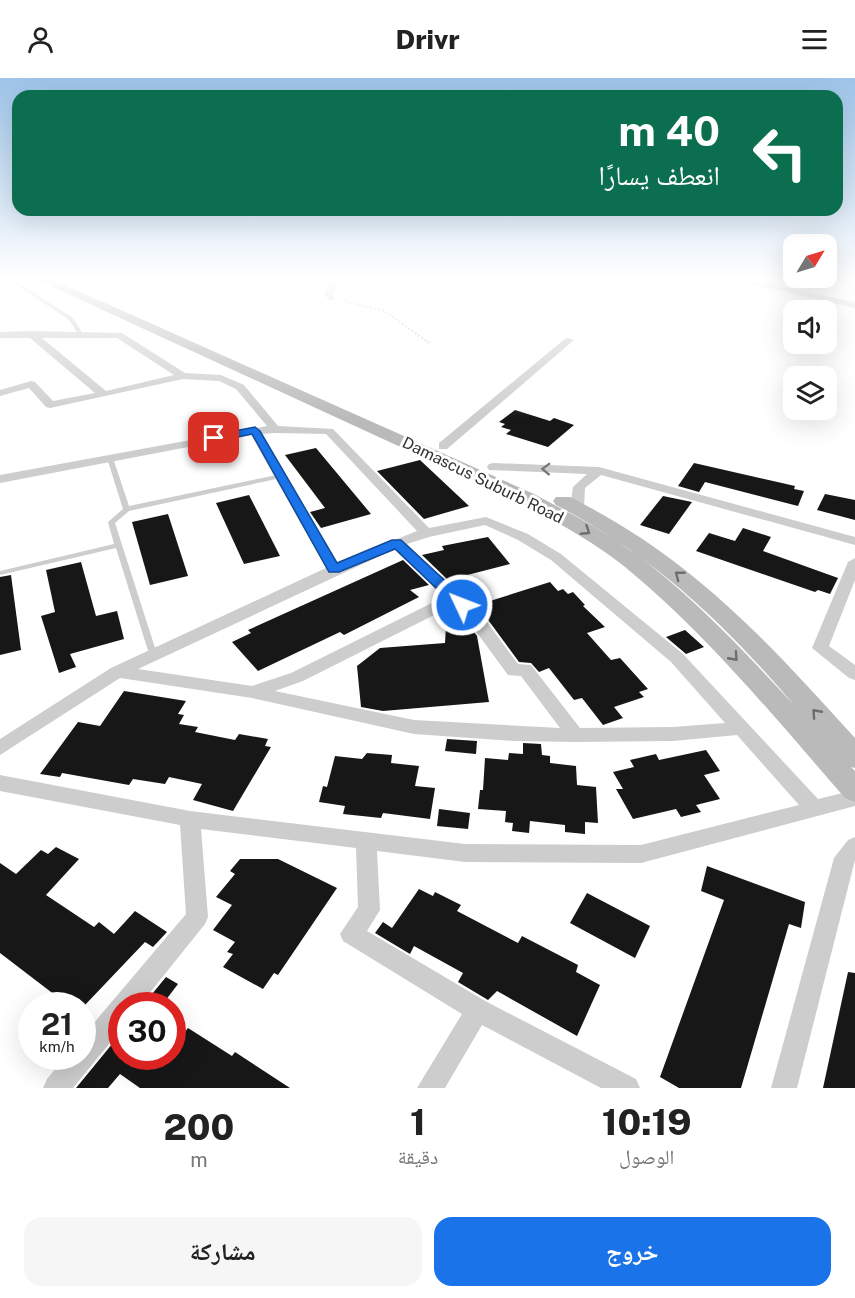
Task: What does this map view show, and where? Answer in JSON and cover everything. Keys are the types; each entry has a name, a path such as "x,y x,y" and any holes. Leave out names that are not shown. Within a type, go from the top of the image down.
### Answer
{"main road":[{"name":"Damascus Suburb Road","path":"142,324 527,498 580,527 630,561 710,630 855,790"},
{"name":"Damascus Suburb Road","path":"166,324 493,467 577,508 645,549 728,618 855,757"}],"street":[{"path":"31,334 104,395"},
{"path":"0,335 119,335 183,376"},
{"path":"443,446 570,340"},
{"path":"0,393 31,384 50,405 183,376 221,378 240,387 275,429"},
{"path":"0,479 255,431 275,429 329,431 426,533"},
{"path":"255,431 334,570"},
{"path":"493,467 599,471 855,541"},
{"path":"577,508 579,487 599,471"},
{"path":"0,748 117,672 153,654 397,543 426,533 486,521 523,537 556,557 678,658 814,809"},
{"path":"397,543 478,622 514,670 525,669 575,735"},
{"path":"854,570 820,648 855,674"},
{"path":"252,692 297,677 455,598"},
{"path":"117,672 252,692 414,727 515,734 575,735 673,734 741,728"},
{"path":"0,783 190,819 465,854 642,854 855,798"},
{"path":"135,992 196,917 190,819"},
{"path":"366,841 369,909 351,934 478,1010 627,1088"},
{"path":"784,1088 844,858 855,846"},
{"path":"430,1088 478,1010"},
{"path":"57,1088 108,1026"}],"lane":[{"path":"74,324 81,334"},
{"path":"110,458 127,509"},
{"path":"153,654 111,522 127,509 280,476"},
{"path":"0,573 118,545"}],"path":[{"path":"406,324 429,343"}],"building":[{"path":"515,410 550,421 554,418 574,425 548,447 506,434 511,430 501,427 505,424 499,422"},
{"path":"316,448 371,514 321,528 310,512 325,508 285,455"},
{"path":"420,460 469,506 424,519 377,471"},
{"path":"694,463 795,486 794,489 804,491 798,506 705,482 699,492 678,486"},
{"path":"825,494 855,500 855,520 817,510"},
{"path":"249,495 280,556 244,564 216,503"},
{"path":"663,496 692,502 669,534 640,525"},
{"path":"168,514 188,576 150,585 132,522"},
{"path":"743,528 771,537 763,551 838,578 830,594 818,590 815,592 696,551 709,533 735,541"},
{"path":"488,537 510,564 448,580 422,555 444,550 442,546"},
{"path":"403,560 429,585 410,590 419,597 344,635 340,632 258,671 232,642 251,633 248,630"},
{"path":"81,562 96,616 117,611 124,639 70,654 76,667 59,673 41,616 55,612 46,570"},
{"path":"11,575 21,650 0,655 0,577"},
{"path":"550,582 558,591 563,589 568,594 573,592 585,605 583,606 605,627 587,633 611,660 620,658 648,689 639,692 644,697 614,707 623,718 603,725 582,698 574,700 549,668 539,672 531,663 519,662 486,617 474,606"},
{"path":"446,626 470,627 477,636 489,702 383,711 361,707 357,666 380,648 445,643"},
{"path":"685,630 704,647 686,654 666,637"},
{"path":"124,691 186,701 178,714 184,715 179,724 198,727 195,732 235,740 239,734 268,739 265,746 271,747 233,811 193,800 202,784 169,777 165,784 133,779 129,785 62,773 60,777 40,774 78,722 100,726"},
{"path":"447,739 477,741 476,754 445,751"},
{"path":"523,743 541,744 542,755 550,756 550,763 576,766 577,785 596,787 598,823 585,822 585,834 565,832 565,825 530,821 529,833 512,831 513,823 505,822 506,811 478,809 480,790 483,790 485,758 508,760 509,753 523,754"},
{"path":"706,750 720,771 704,775 720,799 696,805 701,812 681,817 676,809 633,819 616,789 623,789 613,772 634,767 630,760 656,754 659,760"},
{"path":"367,753 392,755 391,763 419,766 415,786 435,788 430,819 383,813 381,818 343,814 345,806 319,802 323,786 327,787 335,756 362,759"},
{"path":"439,809 470,813 468,829 437,826"},
{"path":"56,847 79,859 46,895 94,927 99,922 114,934 135,911 167,932 153,947 145,942 96,993 51,992 0,953 0,863 16,874 41,850 48,854"},
{"path":"240,859 278,859 337,888 278,975 274,973 263,989 223,967 233,954 227,952 235,942 213,930 232,905 216,897 235,874 230,871"},
{"path":"707,866 805,902 801,928 789,924 741,1088 679,1088 660,1077 724,900 701,891"},
{"path":"419,889 433,896 435,892 461,905 457,911 518,943 522,936 578,965 576,972 600,985 577,1036 497,991 488,1000 458,982 463,973 414,946 410,954 375,933 383,922 392,928"},
{"path":"587,893 650,926 635,958 570,923"},
{"path":"848,972 855,973 855,1088 823,1088"},
{"path":"166,977 178,984 172,992 154,992"},
{"path":"188,1028 232,1056 235,1052 290,1088 140,1088 120,1074 108,1088 76,1088 91,1070 96,1070 96,1064 108,1049 108,1070 186,1070 186,1030"}],"route":[{"path":"214,438 255,431 334,570 397,543 462,605"}]}
